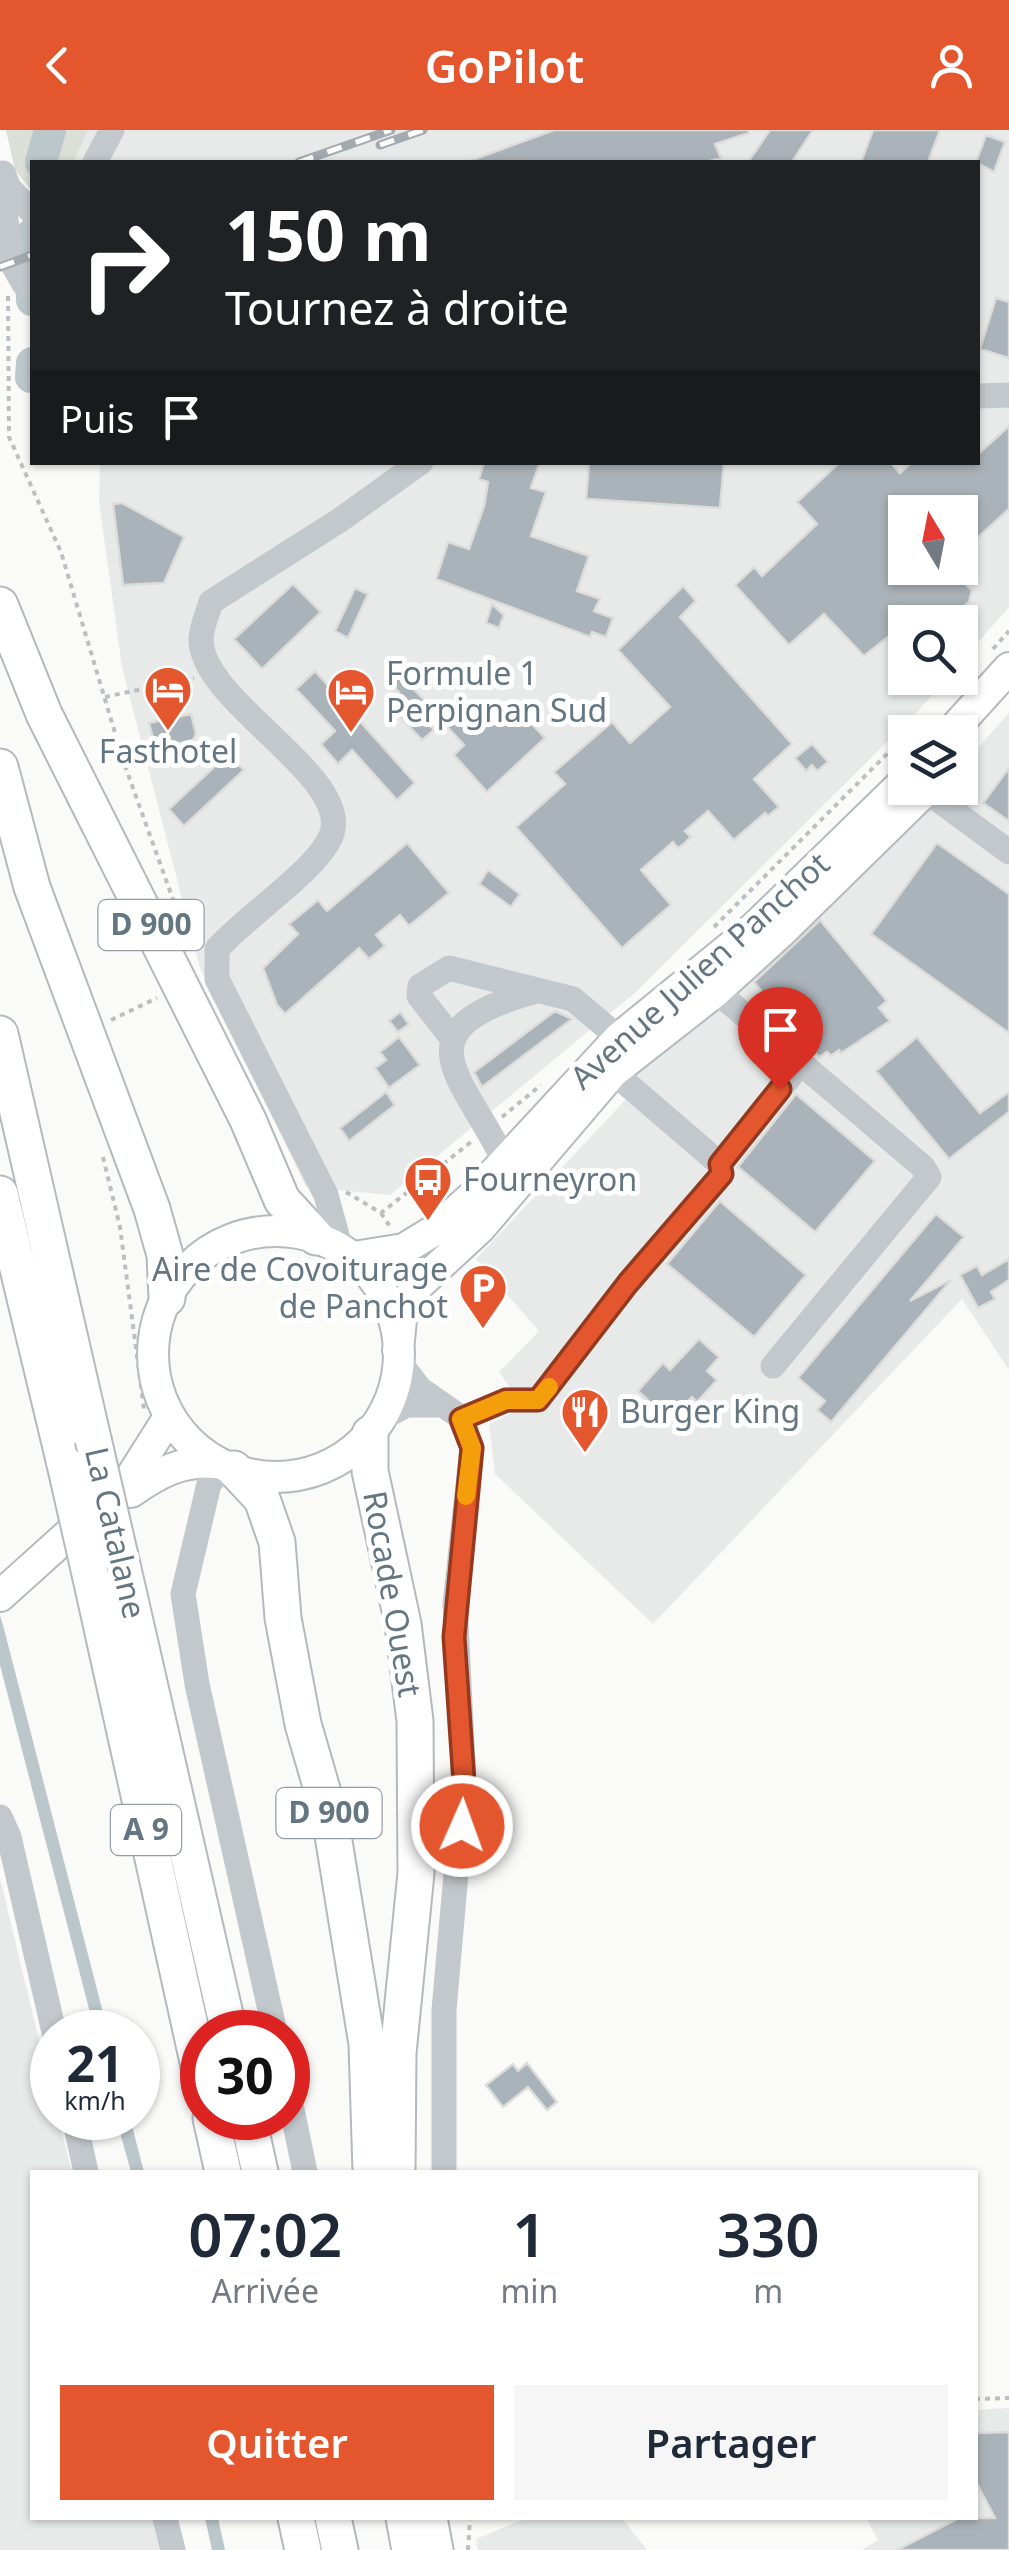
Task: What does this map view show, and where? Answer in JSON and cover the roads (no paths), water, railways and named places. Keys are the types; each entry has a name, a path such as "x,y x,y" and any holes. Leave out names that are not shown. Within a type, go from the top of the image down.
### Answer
{"highway":[{"name":"D 900","path":"0,605 44,714 248,1120 282,1200 336,1238"},
{"name":"D 900","path":"0,767 32,887 152,1209 165,1254 167,1298"},
{"name":"La Catalane","path":"0,1034 224,2010"},
{"name":"La Catalane","path":"0,1194 65,1464 187,2010"},
{"name":"Rocade Ouest","path":"375,1426 370,1471 404,1624 414,1721 416,1874 398,2053 397,2170"},
{"name":"D 900","path":"225,1466 262,1500 277,1542 286,1634 303,1724 330,1817 368,2044 371,2170"},
{"path":"216,2140 224,2170"},
{"path":"253,2140 260,2170"},
{"path":"296,2520 303,2550"},
{"path":"333,2520 340,2550"},
{"path":"404,2520 410,2550"},
{"path":"429,2520 435,2550"}],"main road":[{"path":"967,715 1009,668"},
{"path":"978,733 1009,699"},
{"name":"Avenue Julien Panchot","path":"336,1238 404,1249 511,1174 707,984 754,928 899,805"},
{"name":"Avenue Julien Panchot","path":"398,1355 402,1310 414,1289 619,1038 662,1001 707,984"},
{"path":"7,1590 152,1478 195,1462 273,1478 317,1470 354,1449 375,1426 398,1355 386,1299 336,1238 266,1230 218,1244 189,1268 167,1298 157,1326 154,1356 158,1386 170,1417 190,1443 225,1466"},
{"path":"7,1590 129,1480 170,1417"}],"street":[{"path":"96,160 112,130"},
{"path":"0,168 9,188 30,210"},
{"path":"0,182 13,265 22,284"},
{"path":"7,229 30,223"},
{"path":"980,396 1009,395"},
{"path":"336,1238 217,979 218,949 320,854 333,832 329,800 214,674 200,640 211,602 356,510 417,465"},
{"path":"945,805 1009,852"},
{"path":"452,1038 419,996 420,986 436,972 449,968 573,999 619,1038 613,1060 564,1104 564,1126"},
{"path":"707,984 923,1167 929,1178 773,1366"},
{"path":"511,1174 458,1078 450,1054 452,1038 468,1016 486,1005 533,992"},
{"path":"375,1426 421,1401 454,1412 506,1395 538,1400 628,1283 722,1174 720,1164 612,1072 626,1040 658,1012 662,1001"},
{"path":"720,1164 800,1064"},
{"path":"398,1355 420,1388 454,1412 472,1448 454,1620 464,1783 444,2010 444,2170"},
{"path":"225,1466 209,1484 182,1594 197,1684 270,2010"},
{"path":"0,1817 9,1837 49,2010"},
{"path":"79,2140 86,2170"},
{"path":"298,2140 305,2170"},
{"path":"166,2520 173,2550"}],"waterway":[{"path":"42,160 50,130"}],"railway":[{"path":"305,160 391,130"},
{"path":"380,145 423,130"},
{"path":"0,267 30,256"}],"place":[{"name":"Fasthotel","path":"168,732"},
{"name":"Formule 1 Perpignan Sud","path":"351,734"},
{"name":"Fourneyron","path":"428,1222"},
{"name":"Aire de Covoiturage de Panchot","path":"483,1330"},
{"name":"Burger King","path":"585,1454"}]}
